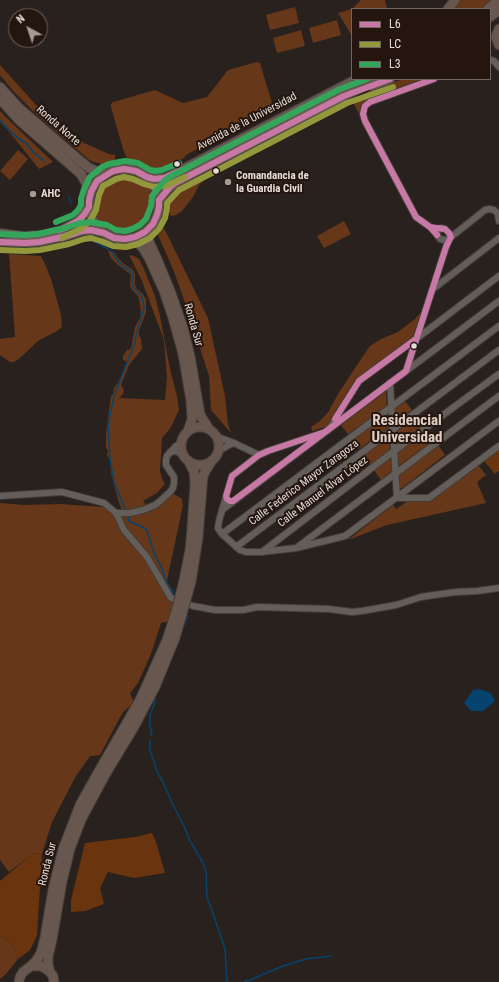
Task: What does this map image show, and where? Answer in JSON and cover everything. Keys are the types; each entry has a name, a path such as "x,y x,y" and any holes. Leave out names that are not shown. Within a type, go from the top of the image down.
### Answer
{"highway":[{"path":"449,8 455,0"},
{"path":"492,12 499,0"},
{"path":"499,30 496,38 499,45"},
{"name":"Avenida de la Universidad","path":"147,178 154,179 168,177 355,80"},
{"name":"Avenida de la Universidad","path":"159,200 175,183 200,169 375,80"},
{"path":"344,96 387,80"},
{"name":"Ronda Norte","path":"0,87 20,108 78,159 89,168 106,174"},
{"name":"Ronda Norte","path":"0,99 19,120 81,174 91,192"},
{"path":"124,169 136,171 147,178 156,190 159,200 159,207 158,215 153,224 145,232 135,237 125,239 114,238 104,233 97,227 90,214 89,207 91,192 97,182 106,174 124,169"},
{"name":"Ronda Sur","path":"148,229 150,244 171,293 183,328 190,356 200,414 209,429"},
{"name":"Ronda Sur","path":"130,238 143,248 149,258 164,291 173,318 191,401 192,419 188,431"},
{"path":"186,458 194,464 200,465 206,465 215,459 219,451 220,444 214,432 204,427 192,428 188,431 181,443 181,449 186,458 194,472 196,484 187,581"},
{"path":"102,773 134,727 155,687 175,638 198,538 202,484 206,470 211,462"},
{"name":"Ronda Sur","path":"17,980 26,969 36,961 41,953 46,937 53,890 63,849 80,805 102,773"},
{"name":"Ronda Sur","path":"54,978 48,964 48,957 62,882 70,849 102,773"},
{"path":"31,966 42,966 46,968 54,978"}],"main road":[{"path":"0,233 24,236 43,235 61,230 78,221 89,207"},
{"path":"0,242 39,242 67,236 82,230 91,230 104,233"}],"street":[{"path":"491,60 494,61 499,67"},
{"path":"431,80 370,102 364,108 363,114 365,121 416,217 438,231"},
{"path":"438,231 439,237 448,237 489,209 494,210 498,214 499,221"},
{"path":"406,371 446,247 448,237 445,229 441,228 438,231"},
{"path":"433,289 499,238"},
{"path":"499,276 359,381 327,430 259,455 232,476 218,528 222,534 243,552 261,552 296,548 345,536 499,421"},
{"path":"222,510 292,456 496,305 499,301"},
{"path":"421,324 425,328 430,329"},
{"path":"222,534 499,326"},
{"name":"Calle Federico Mayor Zaragoza","path":"236,546 499,350"},
{"path":"411,356 414,361 418,362"},
{"name":"Calle Manuel Alvar López","path":"261,552 394,451 499,374"},
{"path":"390,383 397,498"},
{"path":"296,548 499,396"},
{"path":"340,411 341,414 346,416"},
{"path":"218,438 234,443 259,455"},
{"path":"304,439 307,444 304,448"},
{"path":"116,513 130,513 143,510 155,505 170,492 173,488 174,478 166,465 167,456 177,444 181,443"},
{"path":"219,451 234,443"},
{"path":"289,444 294,444 304,448"},
{"path":"289,444 294,449 292,456"},
{"path":"397,498 429,498 499,446"},
{"path":"170,452 176,451 186,458"},
{"path":"0,496 62,492 104,503 116,513 124,530 147,557 171,598 193,606 214,610 243,610 258,607 329,609 362,612 396,605 421,597 499,588"},
{"path":"226,496 227,499 233,501"},
{"path":"316,533 316,538 321,542"},
{"name":"Calle Manuel Alvar López","path":"275,542 274,546 279,550"}],"shaded area":[{"path":"361,0 385,0 387,8 353,8"},
{"path":"458,0 493,0 482,8 451,8"},
{"path":"295,7 299,23 270,30 266,15"},
{"path":"351,9 351,34 338,13"},
{"path":"337,20 341,35 313,43 309,28"},
{"path":"301,30 305,46 277,53 273,38"},
{"path":"257,62 260,63 273,106 269,112 186,155 184,158 156,173 128,161 111,107 113,102 155,90 183,103 207,97 228,70"},
{"path":"0,65 37,106 84,143 109,154 115,155 115,161 108,165 93,162 88,159 37,115 14,92 0,75"},
{"path":"400,80 424,80 368,100 362,120 352,100 369,91"},
{"path":"0,111 53,162 39,169 0,122"},
{"path":"18,150 28,159 10,180 0,171"},
{"path":"234,161 206,177 182,211 176,215 170,215 166,209 166,204 169,196 174,191"},
{"path":"123,174 140,179 145,183 149,188 154,205 149,222 145,227 140,231 123,236 106,231 101,227 97,222 92,205 97,188 101,183 106,179"},
{"path":"344,221 351,234 324,248 317,236"},
{"path":"164,228 208,318 225,396 228,424 231,433 211,410 209,376 173,269 158,235"},
{"path":"108,251 114,252 123,263 133,270 135,274 135,285 146,299 146,312 139,331 142,349 129,365 121,385 124,390 123,394 119,398 165,400 167,378 164,340 142,281 129,255 139,259 155,296 179,410 170,429 162,438 160,471 165,484 157,493 143,501 147,506 131,510 122,510 119,503 111,473 110,460 107,455 106,434 111,396 126,364 126,361 123,360 123,356 127,350 131,348 135,327 140,318 141,312 139,298 130,286 131,275 111,258"},
{"path":"9,254 41,256 52,282 61,315 62,327 38,341 14,362 10,362 0,355 0,339 15,337"},
{"path":"421,312 413,338 356,380 328,426 312,431 311,427 320,421 329,411 338,394 370,346 381,339 398,332 415,319"},
{"path":"385,392 387,406 348,434 341,425"},
{"path":"404,400 412,410 396,422 394,420 394,408"},
{"path":"387,414 389,425 388,428 359,449 352,439"},
{"path":"415,415 423,426 397,444 395,430"},
{"path":"426,430 434,440 399,466 397,453"},
{"path":"388,436 390,450 370,465 362,454"},
{"path":"438,445 445,455 400,488 399,475"},
{"path":"499,449 499,471 495,474 484,461"},
{"path":"388,459 391,461 392,471 381,480 374,470"},
{"path":"478,465 486,475 477,482 486,503 387,525 348,540 393,505 396,509 408,501 430,501"},
{"path":"171,492 182,499 183,505 166,585 125,528 120,516 140,513"},
{"path":"0,503 24,505 60,504 104,507 113,514 148,564 173,604 174,611 171,621 161,623 151,654 138,683 130,693 134,703 123,712 100,755 90,756 76,776 52,822 42,854 38,853 31,855 9,872 0,860"},
{"path":"152,833 165,873 134,878 108,872 100,888 104,904 85,911 71,912 71,900 85,843 135,837"},
{"path":"38,853 42,854 37,936 30,950 18,959 12,945 0,935 0,881 31,855"},
{"path":"0,935 12,945 18,959 0,979"}],"water":[{"path":"479,689 491,693 495,701 483,711 471,711 464,703 473,690"}],"waterway":[{"path":"0,120 11,132 26,143 33,152 44,161"},
{"path":"69,197 71,203"},
{"path":"88,238 112,252 117,260 133,274 133,287 141,295 143,301 144,309 135,343 114,396 108,426 110,459 114,482 125,509"},
{"path":"128,516 129,521 146,529 165,578 171,589 176,594"},
{"path":"183,627 187,614"},
{"path":"151,736 150,714 154,705 156,693"},
{"path":"150,740 150,750 158,774 206,871 207,898 225,949 227,982"},
{"path":"245,982 283,966 306,959 331,956"}],"transit line":[{"name":"L3","path":"0,234 38,234 80,223 91,222 107,225 116,230 125,231 132,229 140,225 146,219 151,206 152,196 164,181 171,176 340,89 364,80"},
{"name":"L6","path":"0,242 39,242 91,230 104,233 114,238 125,239 135,237 145,232 153,224 157,215 159,200 175,183 344,96 387,80"},
{"name":"L6","path":"431,80 370,102 365,106 363,114 365,121 416,217 430,227 437,235"},
{"name":"LC","path":"0,250 40,250 91,238 113,246 126,247 138,244 150,238 159,229 165,218 167,203 179,190 347,103 393,87"},
{"name":"L3","path":"56,222 73,215 78,210 81,205 84,189 90,177 102,167 125,161 138,163 150,170 155,171 162,170 179,163"},
{"name":"L6","path":"59,230 78,221 84,215 89,207 91,192 97,181 113,171 124,169 136,171 154,179 164,178 182,170"},
{"name":"LC","path":"62,238 82,228 90,221 96,210 99,195 103,186 116,179 124,177 154,187 166,186 185,177"},
{"name":"L6","path":"325,432 406,371 446,247 451,237 445,229 430,227"},
{"name":"L6","path":"335,419 359,381 416,339"},
{"name":"L6","path":"325,432 233,501 227,499 226,496 232,476 259,455 325,432"}],"place":[{"name":"Comandancia de la Guardia Civil","path":"228,182"},
{"name":"AHC","path":"33,194"}],"district":[{"name":"Residencial Universidad","path":"407,430"}]}
